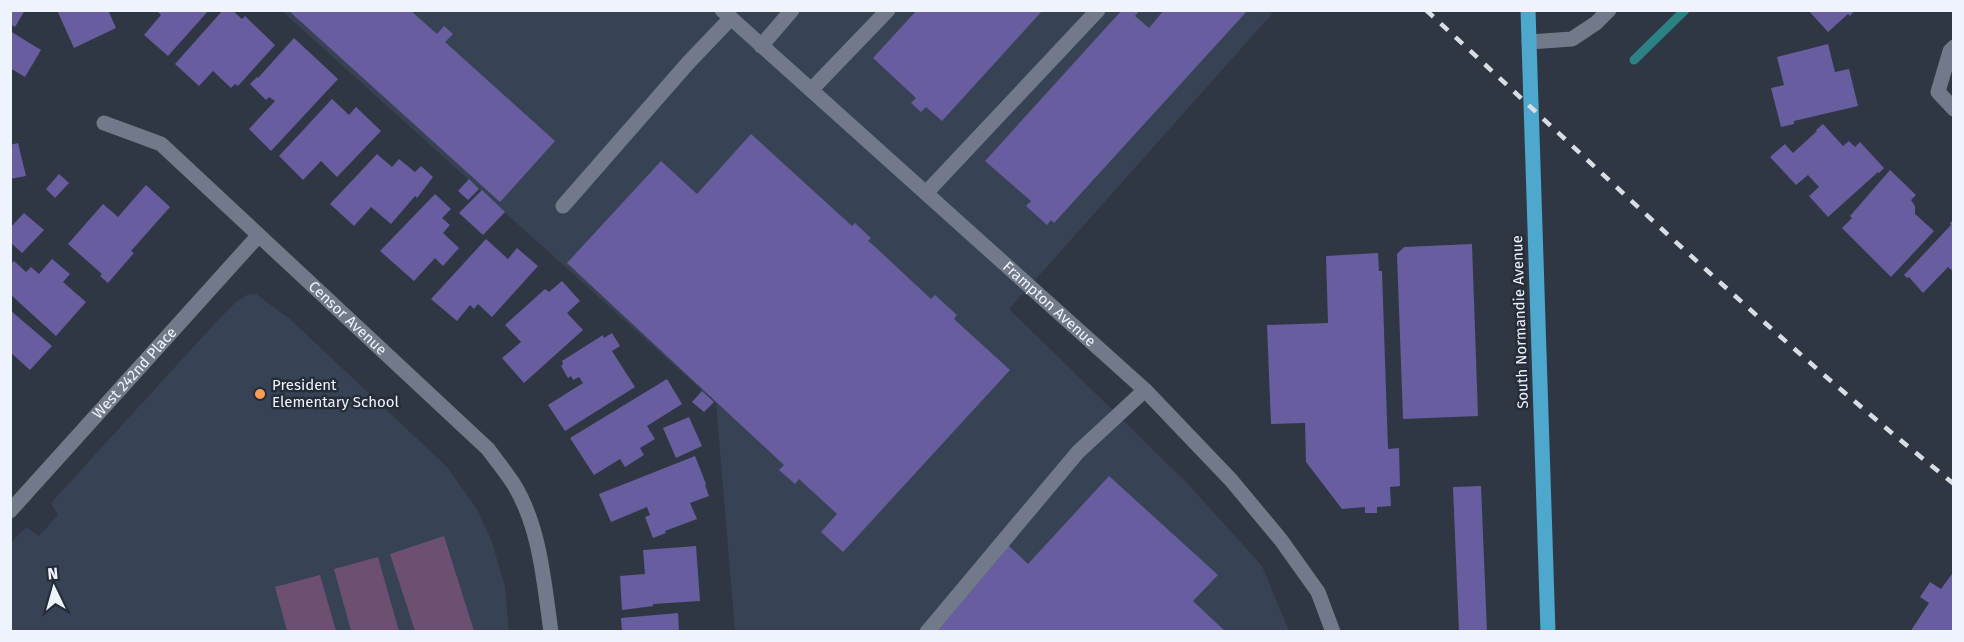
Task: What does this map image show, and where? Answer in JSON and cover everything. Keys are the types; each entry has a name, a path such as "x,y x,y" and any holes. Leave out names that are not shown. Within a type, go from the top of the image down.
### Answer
{"main road":[{"name":"South Normandie Avenue","path":"1528,10 1548,632"}],"street":[{"path":"761,46 792,10"},
{"path":"811,90 888,10"},
{"path":"926,193 1098,10"},
{"path":"1529,42 1572,39 1596,23 1609,10"},
{"path":"563,206 688,63 726,14"},
{"name":"Frampton Avenue","path":"726,14 1146,390 1231,480 1281,540 1318,592 1333,632"},
{"path":"1953,47 1938,92 1953,109"},
{"name":"Censor Avenue","path":"104,123 161,144 488,449 514,484 527,515 537,547 551,632"},
{"name":"West 242nd Place","path":"10,511 258,236"},
{"path":"927,632 1078,452 1146,390"}],"shaded area":[{"path":"282,11 1268,11 1272,14 1009,309 1186,482 1262,566 1289,631 735,631 716,403"},
{"name":"President Elementary School","path":"256,294 291,320 447,467 476,508 491,539 505,587 509,631 11,631 10,544 26,527 39,536 58,515 51,503 218,320 235,303 247,295"},
{"path":"444,536 474,631 415,631 390,554"},
{"path":"378,557 399,631 351,631 334,569"},
{"path":"320,575 336,631 287,631 275,587"}],"building":[{"path":"10,10 25,10 15,27 10,24"},
{"path":"57,10 108,10 116,28 74,48"},
{"path":"156,10 209,10 168,56 144,35 161,15"},
{"path":"223,10 232,10 242,19 245,16 275,45 238,86 235,84 231,88 213,71 199,86 175,64"},
{"path":"288,10 410,10 437,34 444,26 453,34 445,42 555,141 500,202"},
{"path":"917,10 1043,10 942,121 926,107 921,112 911,103 916,98 873,58"},
{"path":"1122,10 1140,10 1135,16 1149,28 1164,10 1248,10 1054,223 1051,220 1047,225 1026,206 1031,201 985,161"},
{"path":"1808,10 1855,10 1828,32"},
{"path":"10,31 41,50 25,77 10,68"},
{"path":"294,38 338,79 271,151 249,129 275,101 269,97 266,100 250,84"},
{"path":"1828,44 1835,72 1849,69 1858,106 1794,121 1794,124 1781,127 1771,88 1784,85 1777,57"},
{"path":"332,99 349,115 356,107 381,131 337,177 321,161 303,180 279,156"},
{"path":"1823,124 1843,146 1849,141 1855,147 1860,142 1884,168 1828,217 1809,196 1819,187 1808,175 1796,185 1770,157 1785,144 1793,153"},
{"path":"751,134 852,226 855,223 871,238 868,241 931,299 935,295 957,315 954,319 1010,370 843,552 821,532 837,514 799,479 795,484 779,470 784,465 567,263 661,161 697,194"},
{"path":"18,143 26,176 10,179 10,145"},
{"path":"377,154 392,167 399,159 415,172 421,166 433,177 417,198 415,196 391,224 371,207 354,226 330,204"},
{"path":"1890,170 1916,195 1911,200 1915,206 1915,214 1934,231 1891,277 1842,228"},
{"path":"59,174 69,183 55,198 46,189"},
{"path":"469,179 479,189 468,200 458,191"},
{"path":"146,185 170,207 131,251 134,253 108,283 100,276 102,274 68,244 103,204 118,217"},
{"path":"482,190 505,212 483,235 459,213"},
{"path":"435,194 451,209 442,218 450,225 443,233 459,248 443,266 435,258 414,281 380,251"},
{"path":"24,213 44,230 22,253 10,242 10,228"},
{"path":"1954,219 1954,272 1948,267 1923,293 1909,277 1904,275"},
{"path":"486,239 508,259 517,248 538,266 492,317 478,304 474,309 470,305 457,321 431,299"},
{"path":"1472,244 1478,416 1403,419 1397,254 1404,247"},
{"path":"1378,253 1379,271 1382,271 1388,449 1399,448 1400,486 1390,487 1391,506 1377,507 1377,513 1365,513 1365,507 1342,509 1306,462 1305,423 1271,424 1267,325 1328,323 1326,256"},
{"path":"52,259 70,274 63,282 86,302 56,336 10,294 10,265 14,261 26,272 31,267 39,274"},
{"path":"562,281 580,301 567,313 583,330 524,383 502,358 521,342 505,325 545,289 549,292"},
{"path":"10,310 52,346 30,370 10,352"},
{"path":"612,333 620,346 612,351 635,387 565,431 548,405 583,383 579,377 573,380 571,376 568,378 561,366 562,361 603,335 604,338"},
{"path":"667,379 682,404 647,426 655,439 640,448 644,455 625,467 620,459 594,475 570,438"},
{"path":"702,391 714,402 704,412 692,402"},
{"path":"689,417 702,446 676,458 663,428"},
{"path":"695,456 709,496 690,503 697,519 653,538 645,517 650,515 647,507 611,522 599,494"},
{"path":"1109,476 1218,575 1193,601 1226,632 941,632 934,625 1008,545 1028,564"},
{"path":"1481,486 1487,632 1459,632 1453,487"},
{"path":"696,546 700,601 653,604 653,606 622,610 620,576 645,574 643,550"},
{"path":"1952,574 1954,575 1954,632 1910,632 1929,603 1920,597 1930,582 1941,589"},
{"path":"678,613 679,632 622,632 621,618"}],"waterway":[{"path":"1634,60 1685,10"}],"railway":[{"path":"1426,10 1752,311 1818,370 1954,484"}],"place":[{"name":"President Elementary School","path":"260,394"}]}
